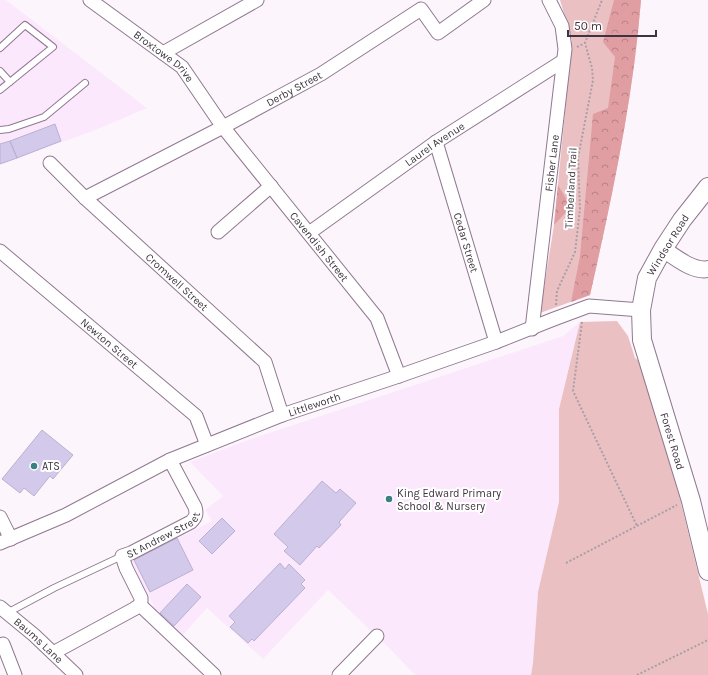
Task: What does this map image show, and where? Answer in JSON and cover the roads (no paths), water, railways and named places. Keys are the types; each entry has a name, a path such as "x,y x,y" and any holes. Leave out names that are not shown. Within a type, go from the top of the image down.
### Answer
{"main road":[{"name":"Windsor Road","path":"641,310 647,278 663,249 682,220 708,187"},
{"name":"Forest Road","path":"641,310 642,340 691,501 708,571"}],"street":[{"path":"163,53 256,0"},
{"name":"Derby Street","path":"85,198 223,127 321,74 421,9 438,33 484,0"},
{"name":"Fisher Lane","path":"532,329 565,49 562,26 549,0"},
{"name":"Broxtowe Drive","path":"93,1 182,67 223,127"},
{"name":"Laurel Avenue","path":"309,233 436,142 563,61"},
{"name":"Cavendish Street","path":"223,127 377,318 399,376"},
{"name":"Cedar Street","path":"436,142 496,342"},
{"name":"Cromwell Street","path":"50,162 85,198 265,362 282,415"},
{"path":"218,232 271,186"},
{"path":"663,249 687,265 705,270 708,269"},
{"name":"Newton Street","path":"0,251 196,416 207,444"},
{"name":"Littleworth","path":"6,542 66,515 170,460 282,415 496,342 532,329 554,318 590,306 641,310"},
{"name":"St Andrew Street","path":"140,605 141,598 126,568 122,556 131,553 191,522 195,518 197,512 170,460"},
{"path":"0,517 6,542"},
{"path":"53,653 134,610 140,605 214,675"},
{"name":"Baums Lane","path":"3,610 34,635 76,675"},
{"path":"339,675 377,636"},
{"path":"3,644 15,675"}],"lane":[{"path":"0,48 25,25 53,47 0,90"},
{"path":"0,71 10,82"},
{"path":"0,130 9,129 44,116 85,83"},
{"path":"3,610 122,556"}],"place":[{"name":"ATS","path":"34,466"},
{"name":"King Edward Primary School & Nursery","path":"389,499"}]}
